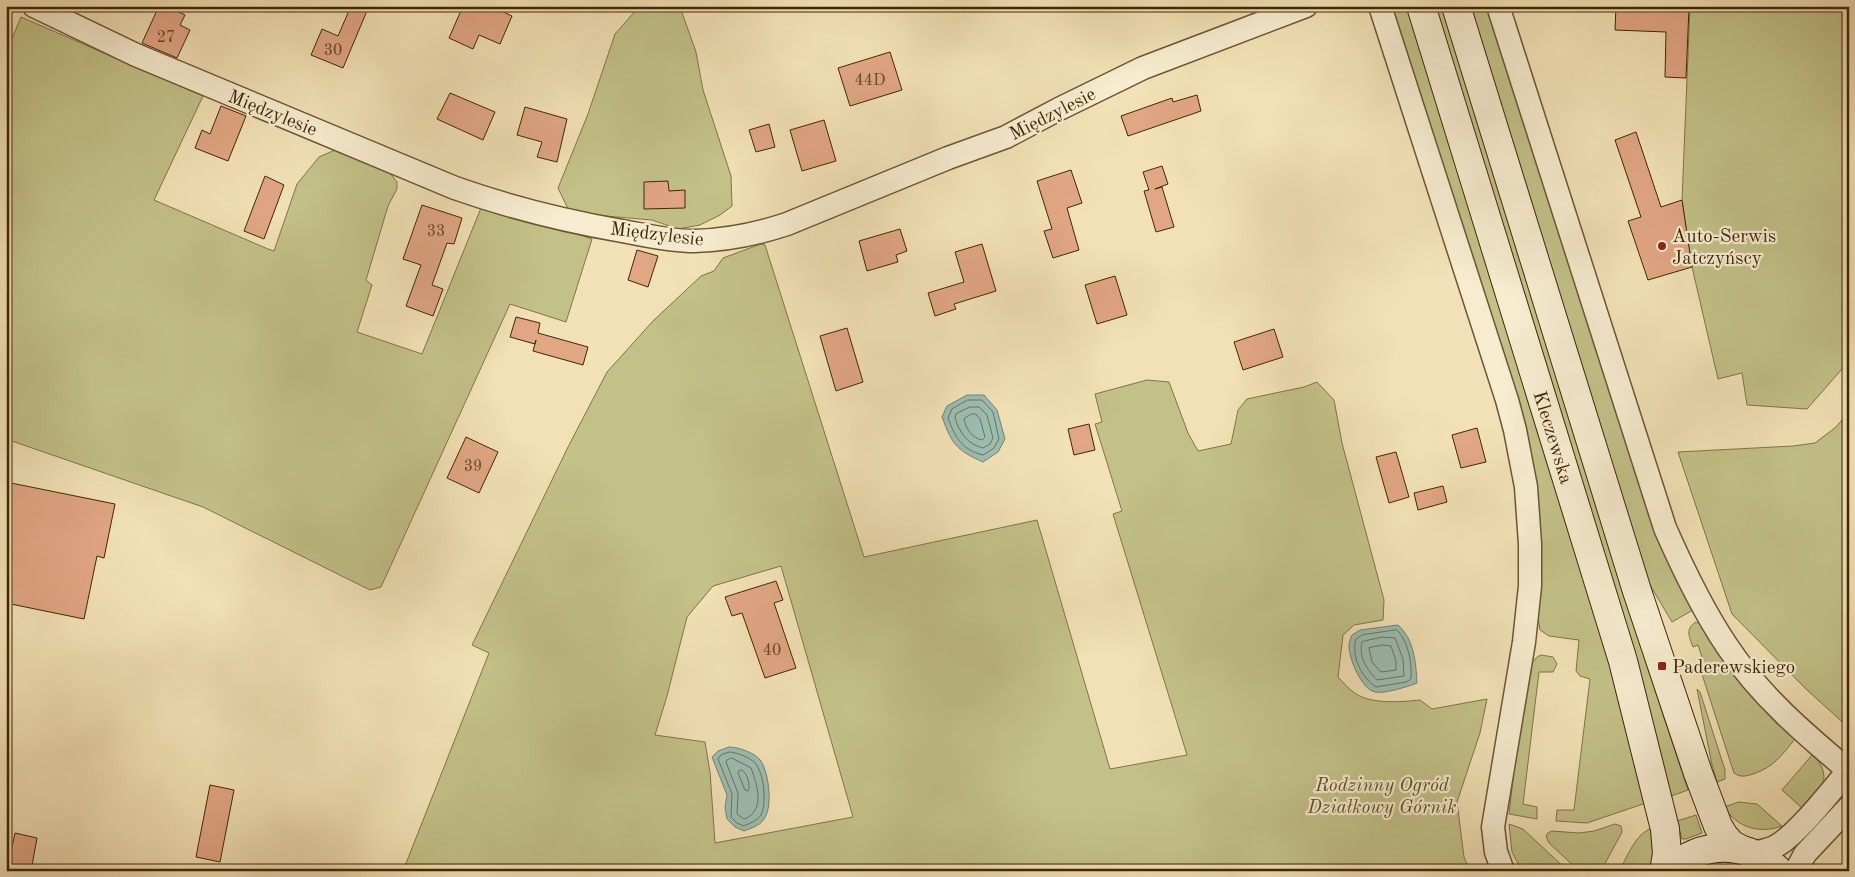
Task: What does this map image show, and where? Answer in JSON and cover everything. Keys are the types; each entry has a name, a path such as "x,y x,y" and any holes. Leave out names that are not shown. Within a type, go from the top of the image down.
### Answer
{"main road":[{"name":"Kleczewska","path":"1421,6 1623,662 1666,829 1667,854 1664,871"},
{"name":"Kleczewska","path":"1456,6 1634,582 1698,774 1718,826 1731,844 1767,861 1779,871"},
{"path":"1668,871 1677,863 1701,851 1727,848 1746,851"}],"street":[{"name":"Międzylesie","path":"34,6 154,63 472,194 549,216 659,238 692,241 739,236 787,224 948,158 1006,137 1143,68 1306,6"},
{"path":"1380,6 1507,400 1516,430 1526,486 1530,544 1528,608 1493,827 1496,852 1504,871"},
{"path":"1498,6 1665,528 1682,568 1697,598 1741,666 1801,730 1849,771 1780,844 1772,848 1746,851"},
{"path":"1796,871 1805,854 1849,807"}],"green space":[{"path":"643,6 680,7 696,52 703,90 731,176 732,206 720,215 700,225 678,229 652,220 570,213 558,188 588,114 615,34 636,10"},
{"path":"1391,6 1407,6 1589,589 1625,718 1646,803 1587,823 1556,821 1557,810 1574,810 1590,679 1580,676 1576,671 1579,640 1549,636 1540,630 1538,617 1538,506 1532,458 1525,428"},
{"path":"1434,6 1443,6 1649,672 1688,790 1671,796"},
{"path":"1470,6 1488,6 1660,544 1693,610 1672,622 1647,580"},
{"path":"1690,6 1849,6 1849,361 1807,409 1747,405 1742,373 1718,379 1692,267 1682,200"},
{"path":"21,17 203,96 154,200 268,249 274,251 297,184 319,157 335,150 364,158 390,173 397,182 397,189 388,206 366,280 372,285 357,332 422,354 483,203 592,239 566,322 510,304 381,587 370,590 203,507 6,439 6,53"},
{"name":"Rodzinny Ogród Działkowy Górnik","path":"761,244 765,245 864,557 1037,520 1110,769 1187,755 1113,514 1122,511 1095,424 1102,422 1095,394 1147,380 1169,382 1188,433 1198,451 1231,444 1238,410 1247,399 1304,387 1317,382 1334,400 1342,443 1384,600 1383,620 1354,625 1343,635 1338,677 1352,691 1367,699 1376,701 1420,700 1432,709 1487,699 1480,733 1457,802 1464,857 1470,871 403,871 489,653 472,645 568,447 607,372 653,321 701,276 714,271 723,258","holes":["781,566 853,817 715,843 710,772 705,742 655,735 687,617 713,586"]},
{"path":"1849,412 1849,728 1807,690 1732,614 1678,452 1793,446 1815,443 1836,427"},
{"path":"1696,622 1700,624 1753,697 1795,739 1777,760 1753,774 1739,776 1734,773 1698,662 1703,660 1698,645 1693,647 1689,636 1690,627"},
{"path":"1541,655 1553,657 1557,664 1553,672 1539,672 1523,804 1537,807 1537,819 1509,814 1517,744 1530,665"},
{"path":"1697,689 1700,692 1725,770 1725,779 1717,782 1712,765"},
{"path":"1812,755 1822,768 1824,781 1823,785 1803,809 1782,790"},
{"path":"1739,802 1757,804 1782,826 1757,829 1742,824 1735,820 1724,807"},
{"path":"1696,815 1702,833 1682,839 1677,821"},
{"path":"1509,824 1523,829 1568,871 1522,871 1512,852"},
{"path":"1615,824 1621,826 1622,832 1601,871 1579,871 1549,843 1546,836 1552,831 1579,833 1594,831"},
{"path":"1652,828 1654,832 1653,858 1647,871 1619,871 1636,840"},
{"path":"1720,865 1734,866 1749,871 1698,871"}],"water":[{"path":"967,395 984,395 997,410 1005,439 998,452 983,462 967,454 956,445 942,417 947,406"},
{"path":"1398,625 1411,644 1415,660 1417,683 1390,691 1375,692 1365,685 1357,672 1350,651 1350,640 1352,635 1360,630"},
{"path":"729,747 746,751 759,758 764,767 768,782 769,799 767,814 760,823 744,831 735,827 727,819 725,808 727,795 712,757 718,751"}],"building":[{"path":"159,6 166,6 185,15 180,25 190,30 177,58 142,43"},
{"path":"351,6 369,6 343,68 311,55 322,29 338,36"},
{"path":"463,6 490,6 512,16 500,44 479,35 473,49 449,38"},
{"path":"1616,6 1689,8 1686,78 1665,77 1666,32 1615,30"},
{"path":"890,52 902,90 850,106 838,68"},
{"path":"450,93 495,112 483,140 437,119"},
{"path":"1197,95 1201,111 1128,136 1121,116 1172,98 1173,102"},
{"path":"221,106 246,116 228,161 195,148 202,130 210,134"},
{"path":"525,107 567,119 557,162 537,157 542,142 517,135"},
{"path":"824,120 836,161 802,171 790,130"},
{"path":"769,124 775,147 756,152 749,130"},
{"path":"1636,132 1661,207 1682,200 1692,267 1648,280 1628,221 1641,217 1615,140"},
{"path":"1162,166 1168,184 1155,189 1162,187 1174,227 1156,232 1144,191 1149,190 1143,172"},
{"path":"1071,170 1082,203 1067,208 1079,250 1053,258 1044,231 1052,229 1037,181"},
{"path":"265,176 284,185 264,239 244,231"},
{"path":"668,181 669,191 685,190 685,208 644,209 644,182"},
{"path":"422,205 462,218 454,244 447,243 432,285 443,289 433,316 406,306 421,265 403,259"},
{"path":"900,229 907,251 896,255 898,262 867,271 859,241"},
{"path":"982,244 996,291 954,304 956,309 935,316 928,293 964,282 955,252"},
{"path":"637,250 658,256 648,287 628,280"},
{"path":"1115,276 1127,315 1097,324 1085,285"},
{"path":"516,317 540,323 538,333 588,347 583,365 533,351 535,344 510,337"},
{"path":"847,328 863,382 836,391 820,336"},
{"path":"1274,329 1283,357 1243,370 1234,342"},
{"path":"1089,424 1095,450 1074,455 1068,429"},
{"path":"1477,428 1486,462 1461,468 1452,435"},
{"path":"466,437 498,452 479,493 447,478"},
{"path":"1396,452 1409,497 1389,503 1376,457"},
{"path":"6,482 115,504 104,558 97,556 84,619 6,603"},
{"path":"1443,486 1447,502 1418,510 1414,493"},
{"path":"776,581 783,600 774,603 796,668 765,678 742,613 732,616 725,597"},
{"path":"210,785 234,790 220,862 196,857"},
{"path":"15,833 37,838 31,871 7,871"}],"place":[{"name":"Auto-Serwis Jatczyńscy","path":"1662,246"},
{"name":"Paderewskiego","path":"1662,666"}]}
